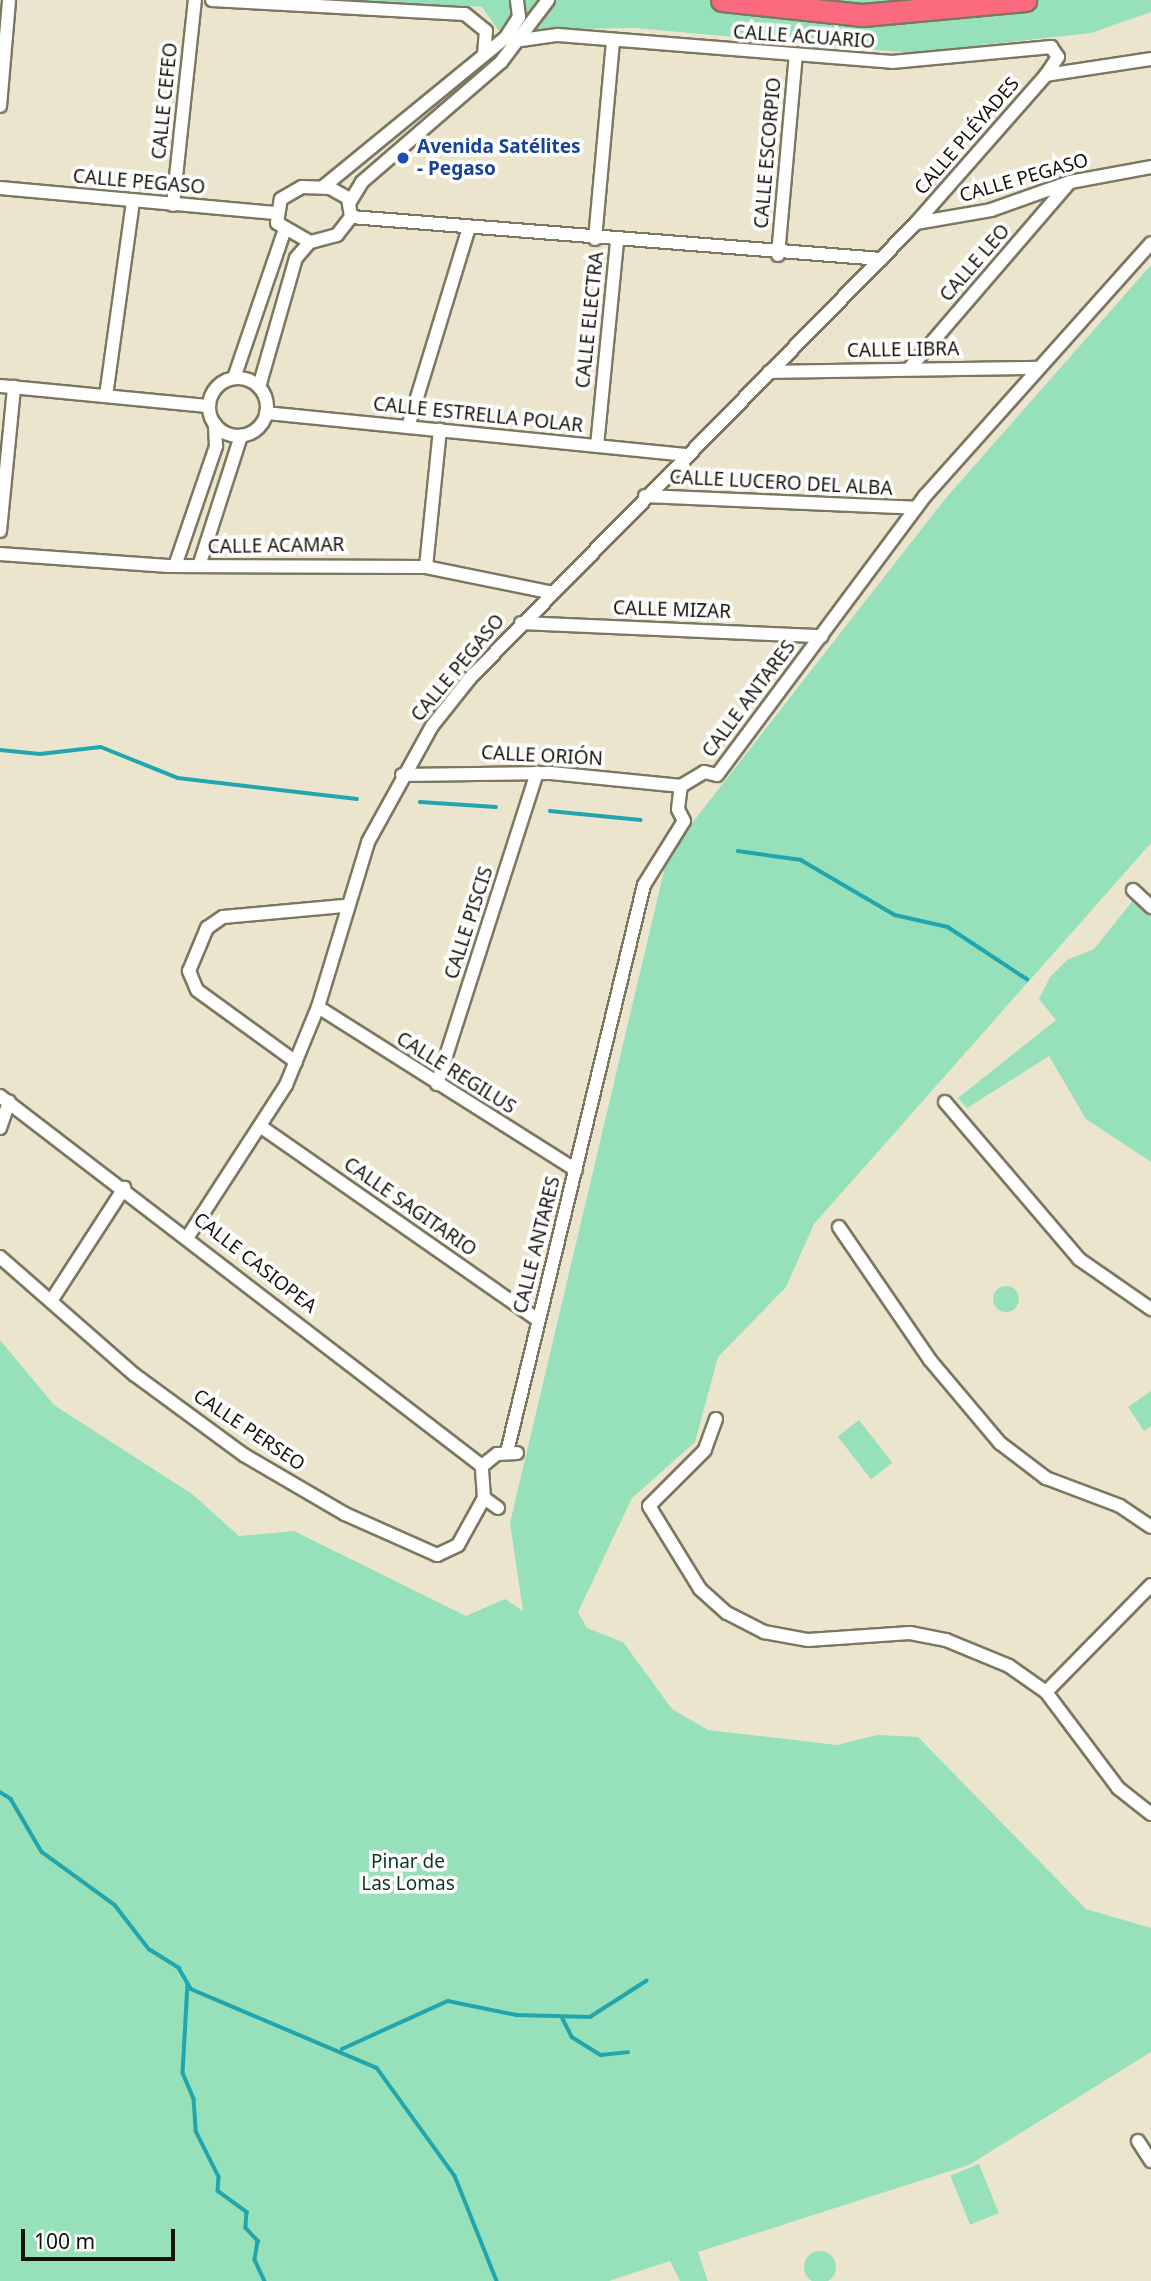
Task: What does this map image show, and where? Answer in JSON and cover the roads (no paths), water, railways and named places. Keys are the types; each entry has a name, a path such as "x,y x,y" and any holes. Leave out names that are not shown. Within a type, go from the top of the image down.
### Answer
{"highway":[{"path":"722,0 863,15 1025,0"}],"street":[{"path":"0,106 9,0"},
{"name":"CALLE CEFEO","path":"173,205 195,0"},
{"path":"212,0 465,14 486,31 484,55"},
{"path":"310,242 284,232 275,213 290,191 323,187 484,55 516,26 517,0"},
{"path":"199,566 241,436 261,425 266,413 258,387 296,258 310,242 337,235 351,217 350,202 362,181 521,40 548,0"},
{"name":"CALLE ACUARIO","path":"521,40 558,35 796,55 926,61 1040,46 1058,57 1046,75"},
{"path":"595,239 613,40"},
{"name":"CALLE ESCORPIO","path":"778,255 796,55"},
{"path":"1046,75 1151,59"},
{"name":"CALLE PLÉYADES","path":"916,223 1046,75"},
{"name":"CALLE PEGASO","path":"188,1235 260,1126 296,1062 318,1007 344,906 402,775 432,726 521,623 916,223 991,211 1070,182 1151,167"},
{"name":"CALLE LEO","path":"909,369 1070,182"},
{"path":"323,187 350,202"},
{"name":"CALLE PEGASO","path":"0,188 275,213"},
{"path":"106,396 133,202"},
{"path":"351,217 778,255 881,259"},
{"path":"408,427 469,228"},
{"path":"175,566 216,446 209,406 214,390 234,378 284,232"},
{"name":"CALLE ELECTRA","path":"597,446 617,241"},
{"name":"CALLE ANTARES","path":"482,1466 512,1453 538,1320 644,885 684,821 678,809 681,786 704,772 717,775 916,508 1037,368 1151,243"},
{"name":"CALLE LIBRA","path":"769,372 1037,368"},
{"path":"234,378 258,387"},
{"path":"0,386 209,406"},
{"path":"0,531 14,387"},
{"name":"CALLE ESTRELLA POLAR","path":"266,413 687,455"},
{"path":"214,424 241,436"},
{"path":"426,567 440,430"},
{"name":"CALLE LUCERO DEL ALBA","path":"645,496 916,508"},
{"name":"CALLE ACAMAR","path":"0,554 175,566 426,567 550,592"},
{"name":"CALLE MIZAR","path":"521,623 822,636"},
{"name":"CALLE ORIÓN","path":"402,775 537,773 681,786"},
{"name":"CALLE PISCIS","path":"437,1084 537,773"},
{"path":"1133,890 1151,907"},
{"path":"296,1062 197,990 189,971 207,928 223,917 344,906"},
{"name":"CALLE REGILUS","path":"318,1007 576,1170"},
{"path":"0,1128 4,1099"},
{"name":"CALLE CASIOPEA","path":"4,1099 188,1235 482,1466"},
{"path":"945,1102 1069,1250 1151,1309"},
{"name":"CALLE SAGITARIO","path":"260,1126 538,1320"},
{"path":"51,1301 124,1188"},
{"path":"839,1227 930,1360 1000,1443 1046,1478 1120,1506 1151,1527"},
{"name":"CALLE PERSEO","path":"0,1257 135,1375 244,1455 423,1552 449,1553 458,1545 484,1498"},
{"path":"716,1419 705,1450 649,1506 700,1588 764,1632 808,1640 898,1633 946,1640 1009,1665 1046,1692 1118,1788 1151,1814"},
{"path":"482,1466 484,1498 498,1508"},
{"path":"1046,1692 1151,1585"},
{"path":"1138,2141 1151,2161"}],"waterway":[{"path":"0,750 40,754 101,747 178,778 357,799"},
{"path":"420,802 496,807"},
{"path":"550,811 641,820"},
{"path":"738,851 801,860 895,915 948,927 1027,979"},
{"path":"0,1792 11,1799 42,1852 115,1905 149,1949 179,1968 191,1989 377,2068 455,2176 497,2281"},
{"path":"342,2049 448,2001 517,2015 590,2017 646,1981"},
{"path":"188,1984 183,2073 194,2099 196,2131 219,2177 218,2191 247,2212 246,2228 258,2241 255,2260 265,2281"},
{"path":"563,2019 572,2037 601,2055 628,2052"}],"place":[{"name":"Avenida Satélites - Pegaso","path":"403,158"}],"park label":[{"name":"Pinar de Las Lomas","path":"408,1873"}]}
